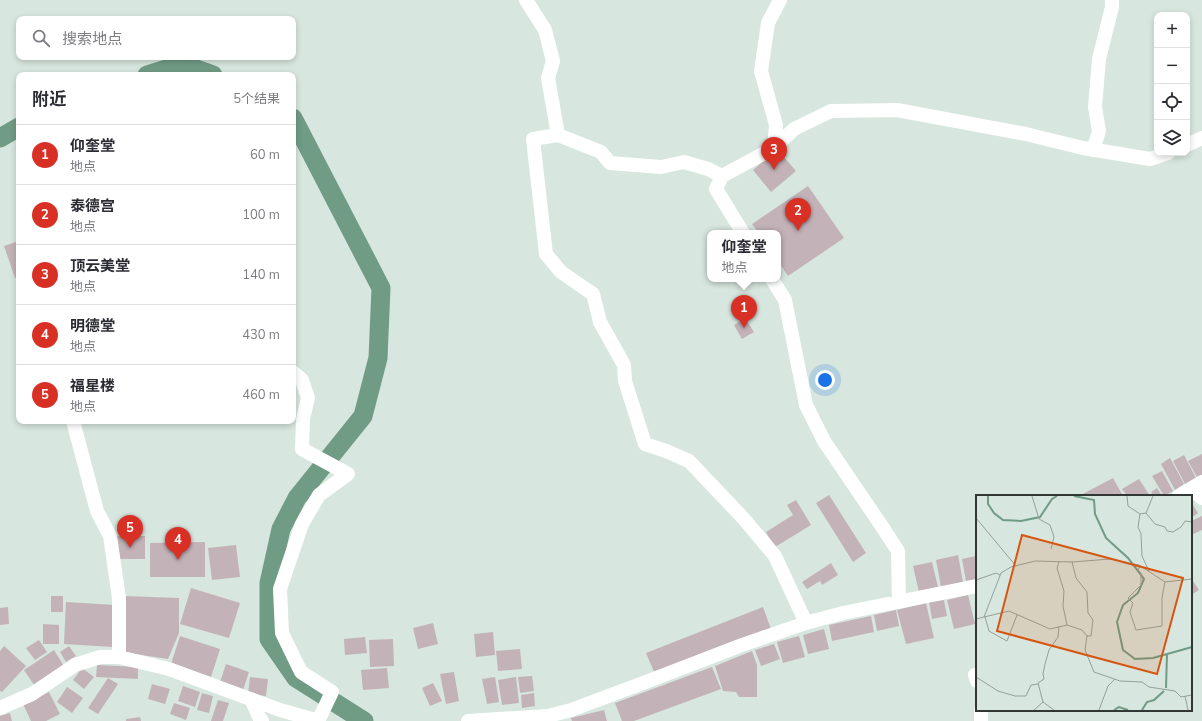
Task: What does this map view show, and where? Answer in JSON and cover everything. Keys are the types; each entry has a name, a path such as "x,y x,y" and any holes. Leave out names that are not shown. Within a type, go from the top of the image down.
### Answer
{"street":[{"path":"526,0 545,30 553,61 548,78 558,135"},
{"path":"774,148 776,125 761,71 768,23 780,0"},
{"path":"1093,150 1099,131 1095,107 1099,59 1112,8 1112,0"},
{"path":"741,230 716,189 722,176 774,148 794,130 831,111 897,110 1026,134 1093,150 1150,159 1159,156"},
{"path":"722,176 708,169 684,162 661,167 610,163 601,152 558,135 533,139 546,254 561,272 593,294 600,322 624,365 625,381 644,444 666,451 689,461 744,519 775,556 806,623"},
{"path":"1190,144 1202,138"},
{"path":"774,282 785,300 806,405 824,441 898,551 899,602"},
{"path":"0,708 32,694 75,665 100,657 119,657 169,669 280,710 320,718 332,692 301,672 282,633 280,589 302,524 319,495 348,474 302,449 303,419 308,398 302,380 296,375"},
{"path":"74,424 97,511 110,536 119,598 119,657"},
{"path":"1190,489 1202,498"},
{"path":"468,721 554,715 652,680 742,644 806,623 843,613 976,586"},
{"path":"251,699 262,721"}],"building":[{"path":"777,149 796,171 771,192 753,170"},
{"path":"808,186 844,238 788,276 781,266 781,230 757,230 752,224"},
{"path":"16,242 16,278 15,278 4,246"},
{"path":"745,318 754,332 742,339 734,325"},
{"path":"1202,454 1202,475 1197,477 1188,461"},
{"path":"1184,455 1196,478 1185,484 1173,461"},
{"path":"1170,458 1184,484 1175,490 1161,464"},
{"path":"1162,471 1173,491 1163,495 1152,476"},
{"path":"1113,478 1122,495 1081,495"},
{"path":"1139,479 1149,495 1126,495 1122,489"},
{"path":"1157,488 1161,495 1153,495 1151,492"},
{"path":"829,495 866,553 853,562 816,503"},
{"path":"796,500 811,525 775,547 766,532 793,515 787,505"},
{"path":"1192,504 1198,513 1192,517"},
{"path":"1202,516 1202,530 1192,535 1192,521"},
{"path":"115,536 145,536 145,559 115,559"},
{"path":"205,542 205,577 150,577 150,543"},
{"path":"236,545 240,577 212,580 208,548"},
{"path":"958,555 963,582 941,587 936,560"},
{"path":"976,556 976,579 966,581 962,559"},
{"path":"932,562 938,587 919,592 913,566"},
{"path":"831,563 838,575 822,585 820,581 807,589 802,582"},
{"path":"1192,580 1199,590 1192,594"},
{"path":"191,588 240,603 229,638 180,624"},
{"path":"968,595 975,624 954,629 947,600"},
{"path":"51,596 63,596 63,612 51,612"},
{"path":"123,596 179,598 179,633 168,659 122,652"},
{"path":"944,600 947,616 932,619 929,602"},
{"path":"66,602 115,605 113,647 64,644"},
{"path":"926,603 934,638 906,644 897,610"},
{"path":"8,607 9,624 0,625 0,608"},
{"path":"763,607 771,629 655,674 646,653"},
{"path":"896,610 899,626 877,631 874,615"},
{"path":"871,616 874,632 832,641 829,625"},
{"path":"433,623 438,644 418,649 413,628"},
{"path":"43,624 59,625 59,644 43,644"},
{"path":"824,629 829,649 808,654 803,635"},
{"path":"493,632 495,655 476,657 474,634"},
{"path":"180,636 220,649 211,677 171,664"},
{"path":"799,636 805,657 783,663 777,642"},
{"path":"365,637 367,653 345,655 344,639"},
{"path":"393,639 394,666 370,667 369,640"},
{"path":"39,640 47,652 35,660 26,648"},
{"path":"774,644 780,659 761,666 755,650"},
{"path":"4,646 26,666 2,692 0,691 0,651"},
{"path":"69,646 76,656 66,662 60,652"},
{"path":"520,649 522,669 498,671 496,651"},
{"path":"54,650 64,666 34,685 24,670"},
{"path":"752,651 757,665 757,697 739,697 736,692 723,691 715,666"},
{"path":"226,664 249,672 243,690 220,682"},
{"path":"97,665 138,667 138,679 96,677"},
{"path":"712,667 721,689 634,721 622,721 615,703"},
{"path":"82,668 94,677 84,689 73,680"},
{"path":"387,668 389,688 363,690 361,670"},
{"path":"454,672 459,701 446,704 440,674"},
{"path":"532,676 534,691 520,693 518,677"},
{"path":"250,677 268,679 266,696 248,694"},
{"path":"495,677 499,702 487,704 482,679"},
{"path":"516,677 519,703 502,705 498,680"},
{"path":"108,678 118,684 98,714 88,708"},
{"path":"433,683 442,701 430,706 422,688"},
{"path":"152,684 170,689 165,704 148,699"},
{"path":"183,686 200,692 195,707 178,701"},
{"path":"67,687 83,698 72,713 57,702"},
{"path":"49,692 60,714 46,721 31,721 23,704"},
{"path":"202,693 213,696 209,713 197,710"},
{"path":"534,693 535,706 522,708 521,695"},
{"path":"218,700 229,703 223,721 211,721"},
{"path":"174,703 190,708 186,720 170,714"},
{"path":"604,710 607,721 572,721 571,718"},
{"path":"10,713 12,721 0,721 0,716"},
{"path":"140,717 141,721 126,721 126,719"}],"waterway":[{"path":"157,72 182,64 205,72"},
{"path":"296,124 381,288 378,358 363,416 297,498 281,529 269,583 269,639 296,678 364,721"},
{"path":"0,138 16,129"}],"place":[{"name":"顶云美堂","path":"774,170"},
{"name":"泰德宫","path":"798,231"},
{"name":"仰奎堂","path":"744,328"},
{"name":"福星楼","path":"130,548"},
{"name":"明德堂","path":"178,560"}]}
